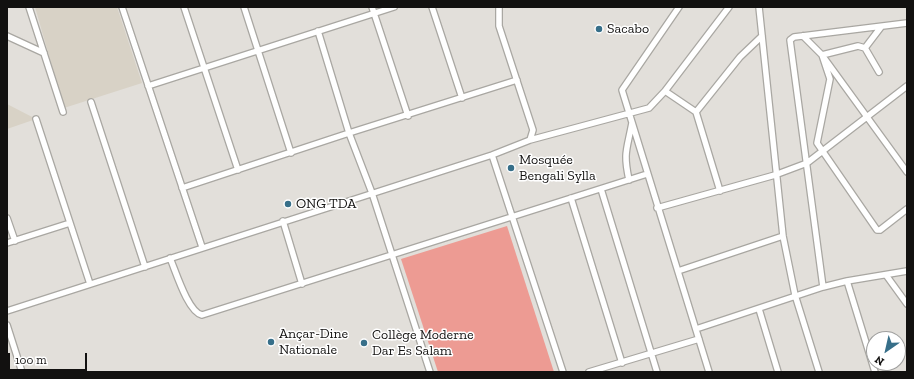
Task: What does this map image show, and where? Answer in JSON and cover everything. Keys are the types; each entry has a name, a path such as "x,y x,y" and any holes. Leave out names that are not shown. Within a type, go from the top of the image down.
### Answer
{"street":[{"path":"29,7 63,112"},
{"path":"122,7 202,247"},
{"path":"184,7 238,170"},
{"path":"244,7 292,153"},
{"path":"148,86 318,31 373,10 394,7"},
{"path":"432,7 462,98"},
{"path":"499,7 500,26 533,130 530,140"},
{"path":"680,7 622,89 631,114 657,208 709,372"},
{"path":"7,311 145,267 202,247 492,155 530,140 631,114 648,108 665,91 728,7"},
{"path":"759,7 775,175 783,236 795,295 818,372"},
{"path":"373,10 408,116"},
{"path":"823,287 790,40 792,38 803,36 907,23"},
{"path":"865,48 881,27"},
{"path":"318,31 349,133 372,193 430,372"},
{"path":"7,36 44,53"},
{"path":"696,112 740,57 762,36"},
{"path":"803,36 822,55 907,172"},
{"path":"822,55 858,46 865,48 879,72"},
{"path":"822,55 830,80 828,98 817,143 818,148 823,151 876,229 880,230 907,209"},
{"path":"182,188 517,80"},
{"path":"657,208 775,175 807,163 907,86"},
{"path":"665,91 696,112 720,191"},
{"path":"91,102 145,267"},
{"path":"36,119 90,284"},
{"path":"629,180 625,161 625,149 633,121"},
{"path":"492,155 563,372"},
{"path":"170,258 191,307 198,314 202,315 648,174"},
{"path":"601,189 656,372"},
{"path":"571,198 622,363"},
{"path":"7,218 15,241"},
{"path":"283,221 302,284"},
{"path":"7,243 70,223"},
{"path":"678,272 783,236"},
{"path":"696,329 823,287 847,281 907,271"},
{"path":"886,275 907,304"},
{"path":"847,281 875,372"},
{"path":"759,309 778,372"},
{"path":"7,325 22,372"},
{"path":"589,372 699,339"}],"shaded area":[{"path":"35,7 117,7 142,83 64,108"},
{"path":"7,104 36,119 7,129"},
{"path":"507,226 554,372 438,372 401,259"}],"place":[{"name":"Sacabo","path":"599,29"},
{"name":"Mosquée Bengali Sylla","path":"511,168"},
{"name":"ONG TDA","path":"288,204"},
{"name":"Ançar-Dine Nationale","path":"271,342"},
{"name":"Collège Moderne Dar Es Salam","path":"364,343"}]}
